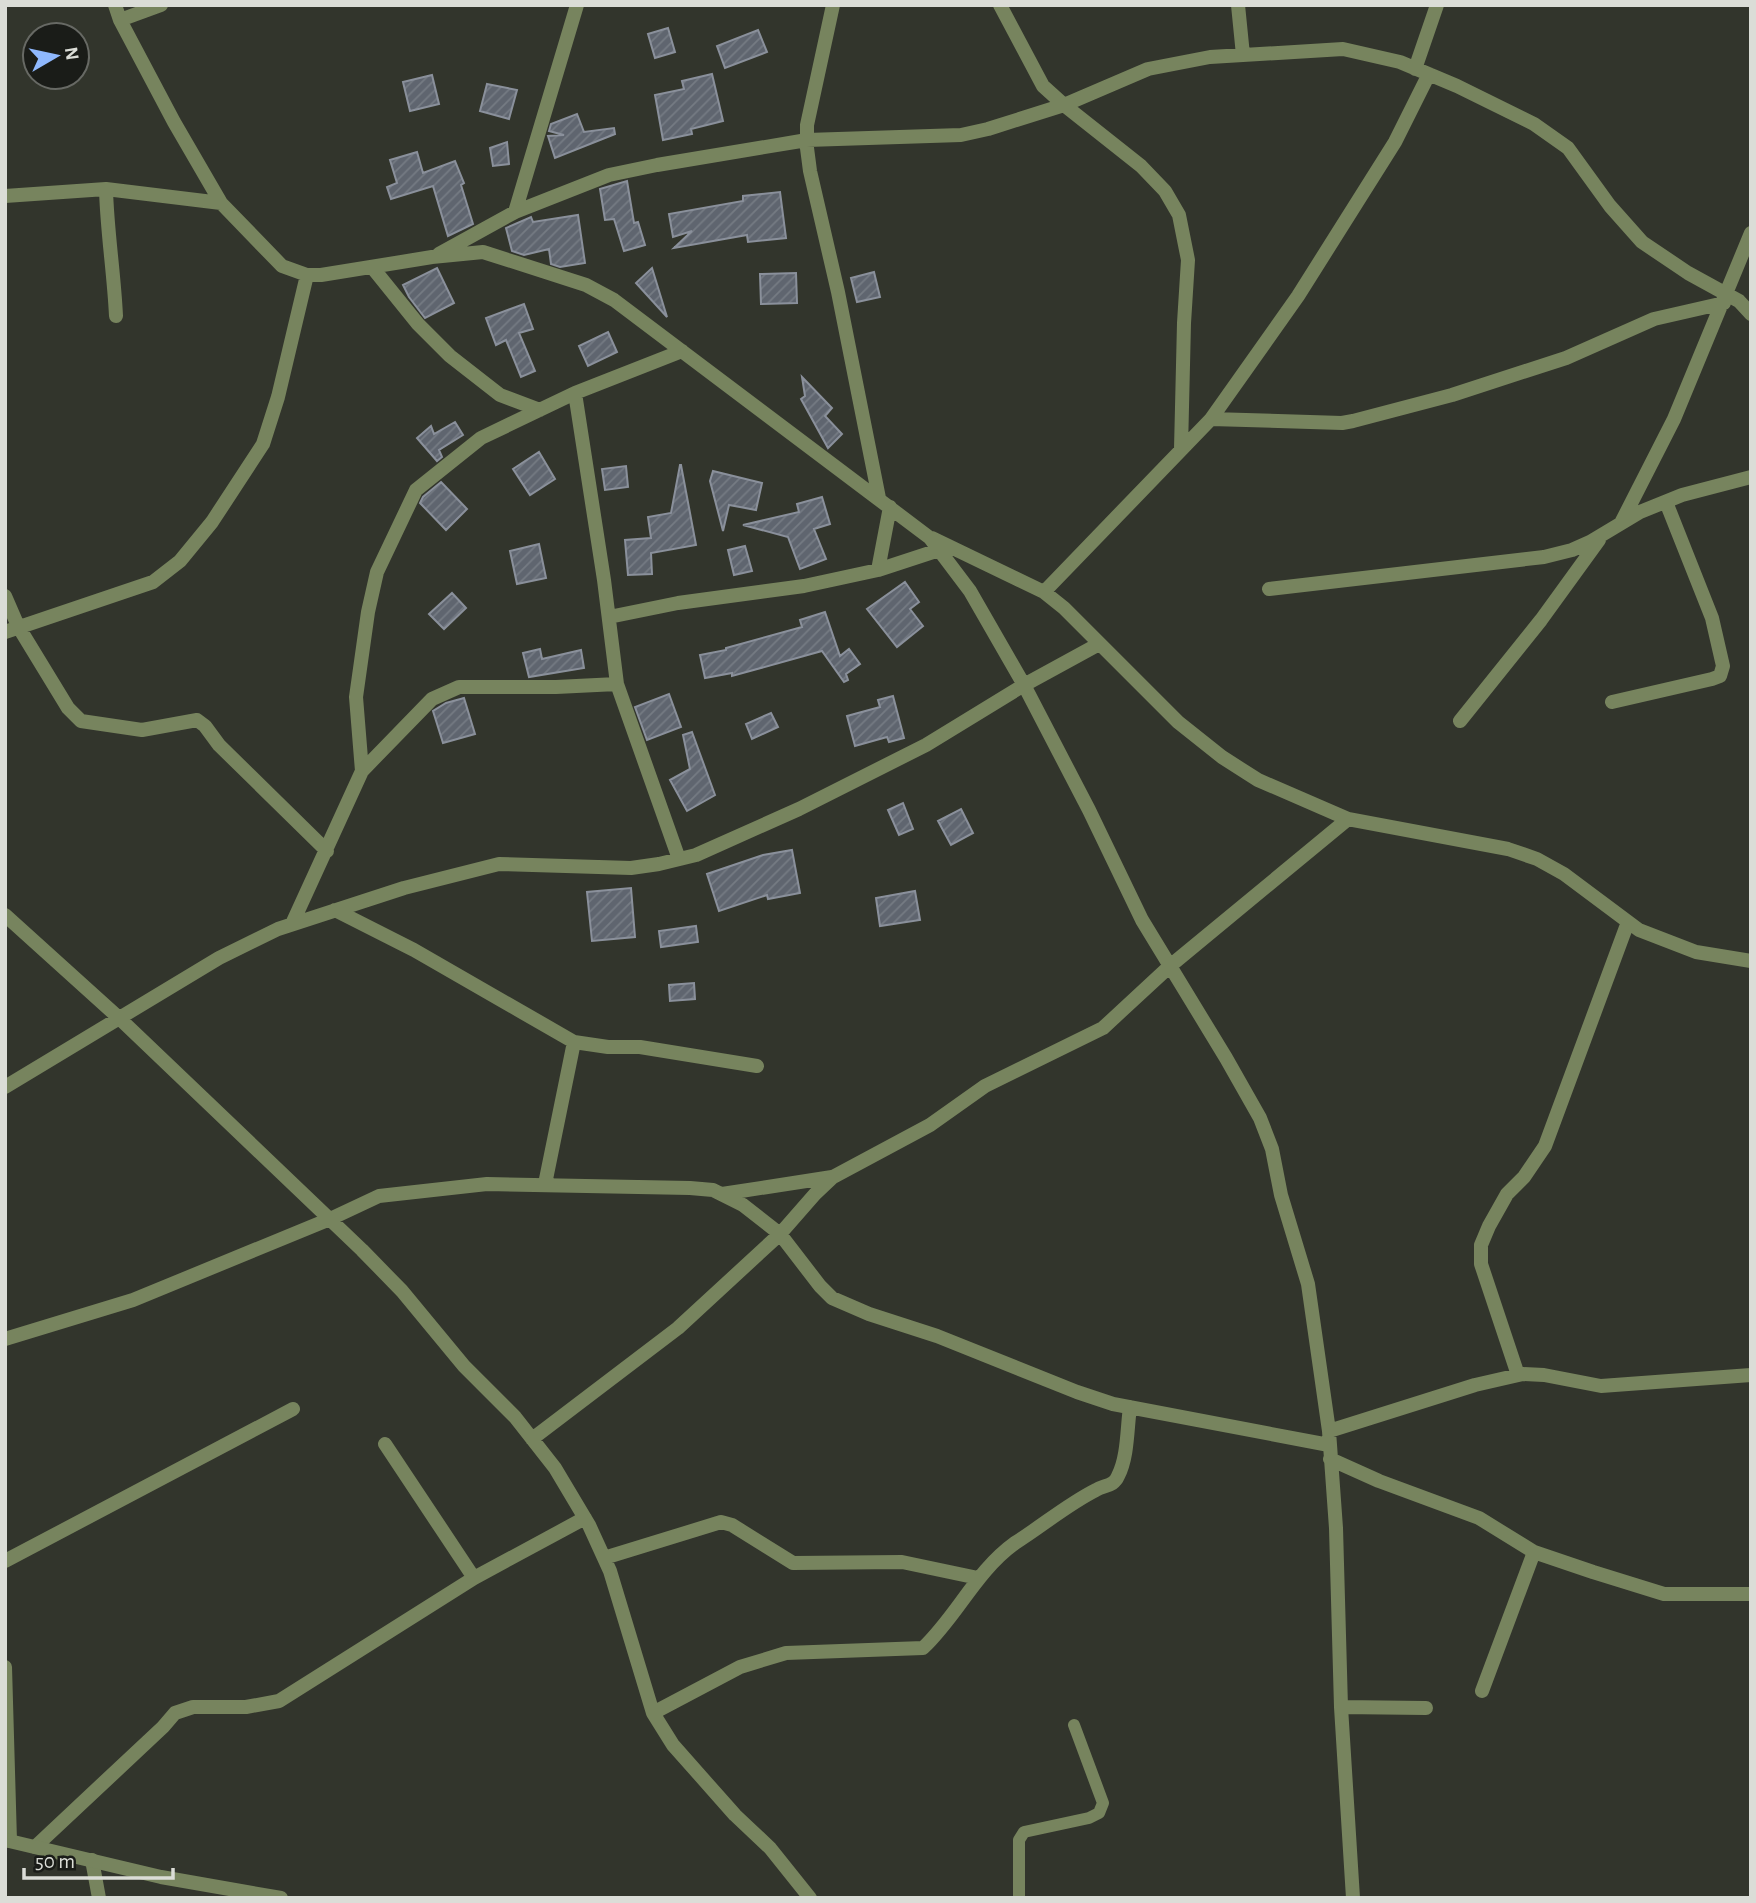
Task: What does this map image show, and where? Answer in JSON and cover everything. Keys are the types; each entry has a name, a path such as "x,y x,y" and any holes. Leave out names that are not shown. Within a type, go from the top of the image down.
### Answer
{"street":[{"path":"115,5 120,20 174,122 221,203 282,266 307,275 483,252 586,285 614,300 885,502 934,544 970,591 1024,685 1142,920 1226,1058 1260,1118 1272,1149 1281,1195 1308,1284 1329,1445 1336,1528 1341,1707 1353,1898"},
{"path":"120,20 161,5"},
{"path":"515,212 577,5"},
{"path":"833,5 807,125 807,140 810,171 885,502 878,570"},
{"path":"1000,5 1043,86 1141,166 1165,191 1179,215 1188,260 1181,449"},
{"path":"1238,5 1242,55"},
{"path":"1044,592 1211,419 1298,296 1395,142 1422,72 1434,8"},
{"path":"432,257 515,212 609,175 657,164 807,140 961,135 1063,105 1148,69 1210,57 1343,49 1400,62 1506,109 1546,132 1568,148 1610,206 1643,242 1726,298"},
{"path":"5,196 106,189 221,203"},
{"path":"106,189 116,316"},
{"path":"1621,523 1675,419 1751,233"},
{"path":"372,267 418,324 450,356 500,395 540,410"},
{"path":"11,629 153,582 180,562 212,523 263,444 278,397 307,275"},
{"path":"1211,419 1342,423 1353,421 1452,395 1566,358 1654,318 1726,298 1739,300 1751,314"},
{"path":"362,771 356,697 368,612 377,572 416,490 481,438 575,393 682,351"},
{"path":"575,393 617,684 679,859"},
{"path":"1269,589 1544,557 1572,550 1667,502 1720,484 1751,477"},
{"path":"1612,702 1712,679 1720,676 1723,666 1712,618 1667,502"},
{"path":"1460,721 1541,620 1604,533"},
{"path":"609,617 678,603 804,586 878,570 934,544 1044,592 1178,722 1222,757 1258,780 1348,819 1508,849 1564,874 1639,930 1696,952 1749,959"},
{"path":"5,596 11,629 68,708 81,721 142,730 197,720 327,851"},
{"path":"5,1087 219,958 278,929 404,888 499,864 631,868 696,855 926,745 1024,685 1099,645"},
{"path":"292,924 362,771 432,699 459,687 617,684"},
{"path":"532,1439 668,1336 780,1234 814,1194 833,1177 930,1125 985,1086 1103,1028 1170,966 1348,819"},
{"path":"335,910 414,950 575,1042 640,1047 757,1066"},
{"path":"5,915 119,1018 330,1219 402,1291 464,1366 515,1417 555,1468 585,1518 604,1558 653,1713 673,1745 735,1815 770,1849 810,1898"},
{"path":"1518,1375 1481,1264 1481,1245 1507,1194 1524,1177 1545,1146 1628,922"},
{"path":"545,1184 575,1042"},
{"path":"722,1194 833,1177"},
{"path":"5,1339 133,1300 330,1219 379,1196 486,1184 713,1190 743,1205 780,1234 832,1298 869,1314 937,1336 1077,1392 1130,1407 1329,1445 1379,1481 1479,1518 1534,1552 1664,1594 1751,1594"},
{"path":"1329,1445 1475,1385 1518,1375 1544,1375 1601,1386 1751,1375"},
{"path":"653,1713 740,1667 786,1653 923,1648 932,1640 978,1578 1012,1546 1096,1490 1112,1484 1119,1476 1130,1407"},
{"path":"5,1561 293,1409"},
{"path":"385,1444 474,1578"},
{"path":"35,1847 175,1713 192,1707 246,1707 279,1701 474,1578 585,1518"},
{"path":"604,1558 721,1522 732,1525 793,1563 902,1562 978,1578"},
{"path":"1482,1691 1534,1552"},
{"path":"5,1667 8,1840 161,1877 281,1898"},
{"path":"1341,1707 1426,1708"},
{"path":"92,1860 99,1898"}],"lane":[{"path":"1018,1898 1019,1840 1024,1832 1089,1818 1099,1813 1103,1803 1074,1725"}],"building":[{"path":"668,28 675,52 655,58 648,34"},
{"path":"758,30 767,52 725,68 717,46"},
{"path":"712,74 723,121 691,129 692,134 663,140 655,95 684,89 682,81"},
{"path":"432,75 439,104 410,111 403,82"},
{"path":"487,84 517,90 509,119 480,111"},
{"path":"577,114 584,132 614,128 615,134 555,158 548,136 564,135 549,131 551,124"},
{"path":"507,142 509,164 493,166 490,148"},
{"path":"417,152 423,173 455,161 464,183 461,185 473,224 448,236 433,186 391,199 387,187 397,183 390,160"},
{"path":"627,181 634,223 638,222 645,245 624,251 614,219 605,220 600,189"},
{"path":"780,192 786,238 748,242 747,235 674,248 692,231 673,237 669,214 743,201 743,196"},
{"path":"578,215 585,263 560,267 551,264 549,249 524,255 512,251 506,228 531,217 533,222"},
{"path":"437,268 454,303 425,318 403,285"},
{"path":"652,268 667,317 636,283"},
{"path":"874,272 880,297 857,302 851,278"},
{"path":"796,273 797,303 761,304 760,274"},
{"path":"524,304 533,329 519,333 535,371 521,377 506,340 496,345 486,318"},
{"path":"608,332 617,352 588,366 579,346"},
{"path":"802,377 832,408 825,416 842,434 828,448 801,399 805,396"},
{"path":"455,422 463,435 439,450 442,457 437,461 417,438 431,426 434,434"},
{"path":"539,452 555,479 530,495 513,469"},
{"path":"680,465 696,545 651,553 652,574 628,575 625,540 651,538 648,517 671,513"},
{"path":"626,466 628,487 605,490 602,469"},
{"path":"713,471 762,483 756,510 729,505 723,531 710,481"},
{"path":"441,482 467,509 446,530 420,503 423,497"},
{"path":"822,497 830,524 814,529 826,559 800,569 788,537 743,525 799,512 797,504"},
{"path":"539,544 546,578 517,584 510,551"},
{"path":"745,546 752,571 734,575 728,550"},
{"path":"905,582 919,602 910,609 923,626 897,647 867,609"},
{"path":"452,593 466,608 444,629 429,614"},
{"path":"825,612 840,656 849,649 860,664 846,674 848,680 844,682 822,651 732,676 732,673 705,678 700,655 802,627 800,620"},
{"path":"540,649 542,659 581,650 584,668 529,677 523,653"},
{"path":"669,694 681,727 647,740 635,707"},
{"path":"893,696 904,738 889,742 887,737 855,746 847,716 880,707 878,700"},
{"path":"464,698 475,734 443,743 433,711 446,703"},
{"path":"771,713 778,727 752,739 746,724"},
{"path":"692,732 715,795 687,811 670,780 690,769 683,735"},
{"path":"903,803 913,829 899,835 888,810"},
{"path":"961,809 973,833 951,845 938,821"},
{"path":"792,850 800,893 768,899 767,895 719,911 707,874 763,855"},
{"path":"631,888 635,937 592,941 587,892"},
{"path":"915,891 920,920 880,926 876,898"},
{"path":"696,926 698,942 661,947 659,931"},
{"path":"694,983 695,999 670,1001 669,985"}]}
